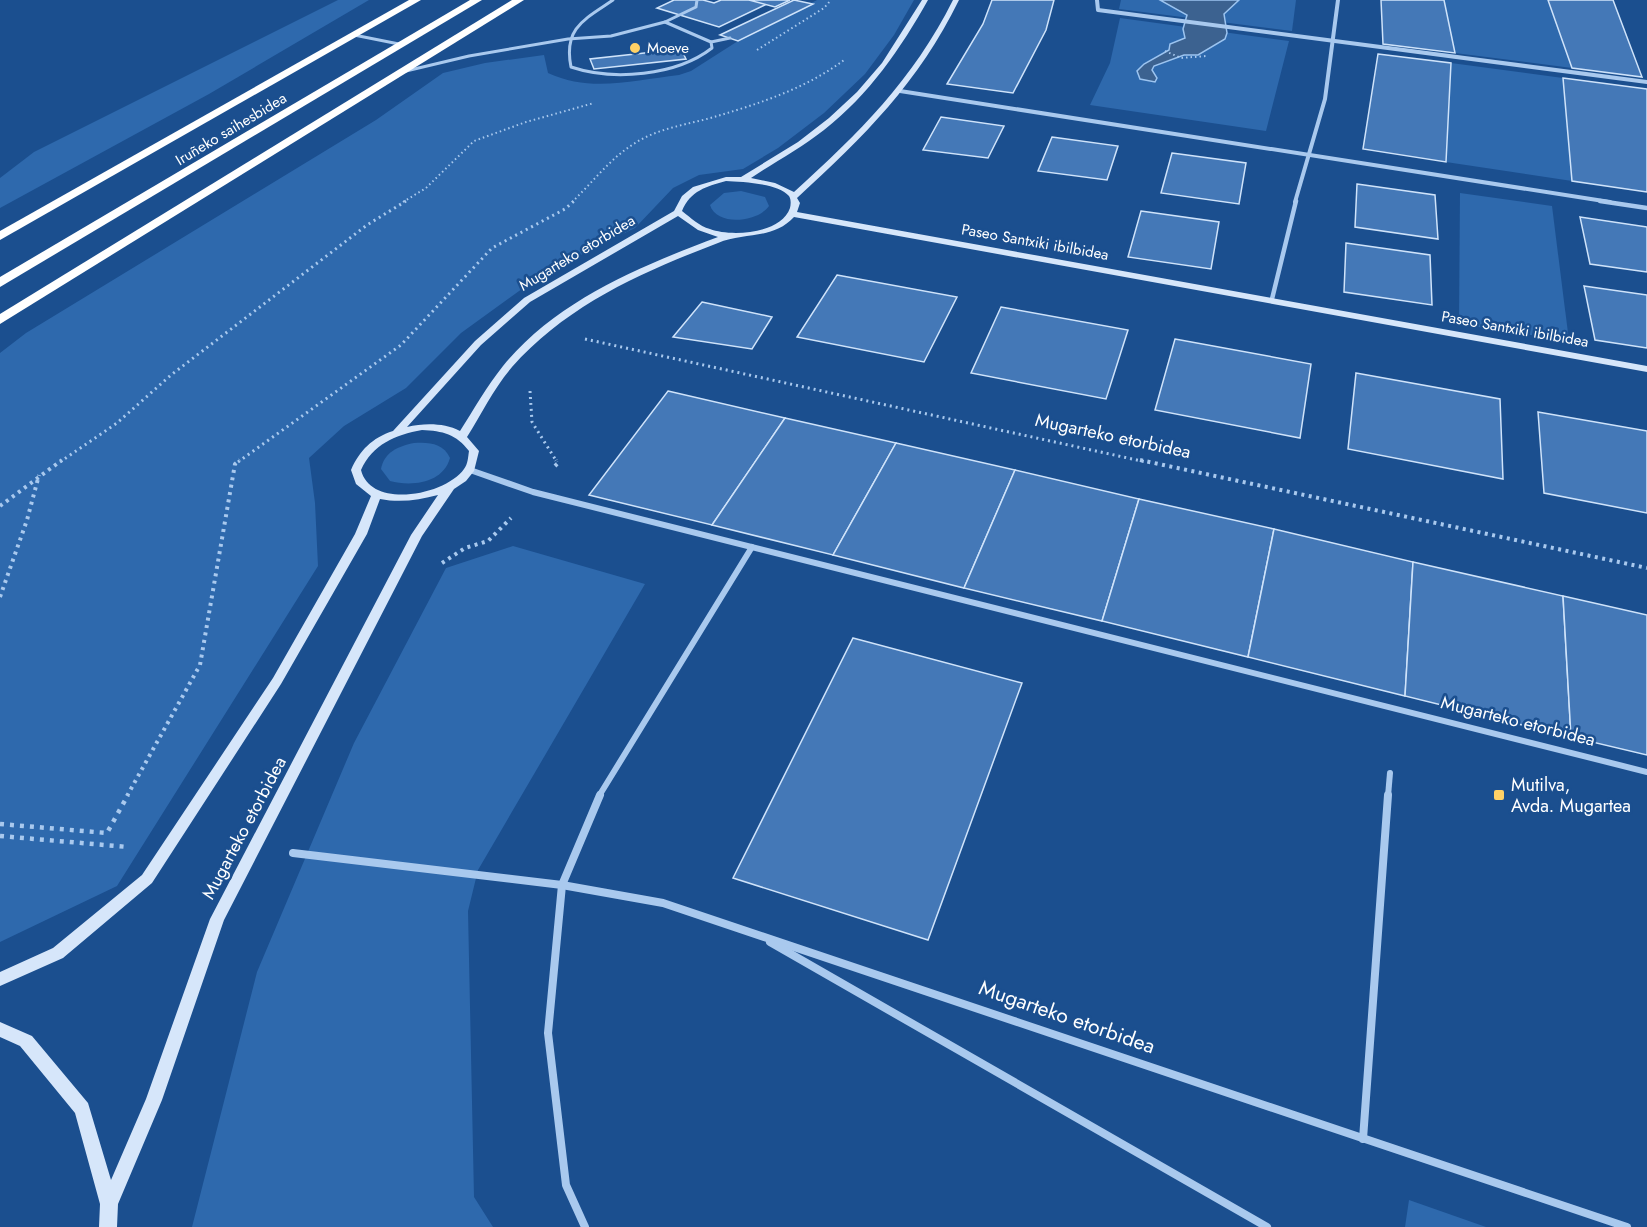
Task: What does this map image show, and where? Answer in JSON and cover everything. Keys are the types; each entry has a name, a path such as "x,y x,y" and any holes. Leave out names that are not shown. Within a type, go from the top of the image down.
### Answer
{"highway":[{"name":"Iruñeko saihesbidea","path":"0,236 416,0"},
{"name":"Iruñeko saihesbidea","path":"0,283 477,0"},
{"path":"0,320 519,0"},
{"path":"0,334 52,288"}],"street":[{"path":"744,179 831,121 861,92 901,44 925,0"},
{"path":"792,198 847,148 900,91 945,25 956,0"},
{"path":"1097,0 1098,10 1647,82"},
{"path":"1272,299 1307,154 1315,136 1336,41 1338,0"},
{"path":"900,91 1647,208"},
{"path":"463,435 508,366 548,327 598,291 658,262 727,236 768,230 783,223 792,214 795,206 792,198 774,185 744,179 726,179 694,189 684,197 678,212 707,232 727,236"},
{"name":"Mugarteko etorbidea","path":"398,431 478,343 527,300 678,212"},
{"name":"Paseo Santxiki ibilbidea","path":"792,214 1272,299 1647,369"},
{"path":"422,427 445,428 463,435 474,451 470,470 450,486 427,496 400,499 377,494 361,484 356,470 362,455 376,441 398,431 422,427"},
{"name":"Mugarteko etorbidea","path":"470,470 514,486 1647,772"},
{"name":"Mugarteko etorbidea","path":"109,1204 154,1100 217,919 417,536 450,486"},
{"path":"0,979 58,953 147,879 277,681 361,534 377,494"},
{"path":"585,1227 566,1185 548,1033 562,885 596,802 752,547"},
{"path":"1364,1138 1390,773"},
{"name":"Mugarteko etorbidea","path":"294,853 562,885 663,903 1627,1227"},
{"name":"Mugarteko etorbidea","path":"758,935 1266,1227"},
{"path":"0,1029 26,1041 82,1109 109,1204 108,1227"}],"lane":[{"path":"613,0 572,30 568,39 567,56 571,67 582,73 599,75 678,66 699,58 712,48 711,42"},
{"path":"403,72 469,56 568,39 611,36 665,22 696,7 697,0"},
{"path":"665,22 711,42 730,38"},
{"path":"354,35 402,45"}],"path":[{"path":"755,51 824,8 831,0"},
{"path":"1165,51 1181,58"},
{"path":"0,824 107,833 200,665 235,464 401,345 492,248 525,233 565,209 631,145 667,128 714,117 797,87 823,76 849,54"},
{"path":"0,506 40,474 117,423 171,375 367,225 426,188 474,141 526,122 595,103"},
{"name":"Mugarteko etorbidea","path":"583,339 1303,496 1647,568"},
{"path":"0,597 27,520 40,474"}],"shaded area":[{"path":"338,0 369,0 209,94 0,208 0,178 34,152"},
{"path":"817,0 914,0 894,35 865,74 824,113 778,148 743,169 699,175 673,188 635,228 544,273 461,333 406,388 344,426 309,458 315,503 318,566 117,886 0,942 0,353 26,333 376,120 443,73 485,63 544,55 548,73 580,82 596,84 629,82 679,75 691,71 738,41"},
{"path":"1121,0 1296,0 1292,31 1119,9"},
{"path":"1160,0 1239,0 1224,14 1227,33 1225,39 1198,55 1184,55 1154,66 1152,70 1157,78 1155,82 1140,79 1137,71 1144,64 1169,50 1170,44 1185,38 1183,29 1187,15"},
{"path":"1444,0 1548,0 1572,68 1455,53"},
{"path":"1120,18 1289,41 1266,131 1090,105 1110,63"},
{"path":"1451,63 1563,78 1572,181 1446,162"},
{"path":"741,191 765,197 769,206 756,216 738,220 721,217 714,212 710,205 724,193"},
{"path":"1460,193 1552,206 1569,341 1459,324"},
{"path":"414,443 430,443 444,449 450,458 446,466 441,473 426,481 399,483 390,481 381,469 385,458 398,448"},
{"path":"513,546 645,584 478,870 468,911 474,1197 493,1227 192,1227 257,972 354,743 446,568"},
{"path":"1409,1200 1486,1227 1405,1227"}],"building":[{"path":"674,0 703,0 714,3 721,0 753,0 767,4 719,27 657,8"},
{"path":"749,0 790,0 775,7"},
{"path":"794,0 813,4 738,41 720,35"},
{"path":"992,0 1054,0 1046,30 1013,93 947,84 983,24"},
{"path":"1381,0 1444,0 1455,53 1383,44"},
{"path":"1548,0 1613,0 1642,77 1572,68"},
{"path":"681,49 686,59 594,69 590,59"},
{"path":"1378,54 1451,63 1446,162 1363,149"},
{"path":"1563,78 1647,89 1647,192 1572,181"},
{"path":"941,117 1004,126 988,158 923,150"},
{"path":"1052,137 1118,146 1107,180 1038,171"},
{"path":"1172,153 1246,163 1239,204 1161,193"},
{"path":"1357,184 1435,195 1438,239 1355,227"},
{"path":"1141,211 1219,222 1211,269 1128,257"},
{"path":"1580,217 1647,227 1647,272 1590,264"},
{"path":"1346,243 1430,255 1432,305 1344,292"},
{"path":"837,275 957,297 924,362 797,337"},
{"path":"1584,286 1647,295 1647,348 1595,340"},
{"path":"702,302 772,317 752,349 673,337"},
{"path":"1001,307 1128,330 1106,399 971,373"},
{"path":"1175,339 1311,364 1300,438 1155,410"},
{"path":"1356,373 1500,399 1503,479 1348,449"},
{"path":"668,391 785,418 712,525 589,495"},
{"path":"1538,412 1647,431 1647,513 1544,493"},
{"path":"785,418 896,443 833,555 712,525"},
{"path":"896,443 1015,470 964,588 833,555"},
{"path":"1015,470 1139,499 1102,621 964,588"},
{"path":"1139,499 1274,529 1248,657 1102,621"},
{"path":"1274,529 1413,562 1405,696 1248,657"},
{"path":"1413,562 1563,596 1571,737 1405,696"},
{"path":"1563,596 1647,615 1647,755 1571,737"},
{"path":"853,638 1022,683 928,940 733,878"}],"place":[{"name":"Moeve","path":"635,48"},
{"name":"Mutilva, Avda. Mugartea","path":"1499,795"}]}
